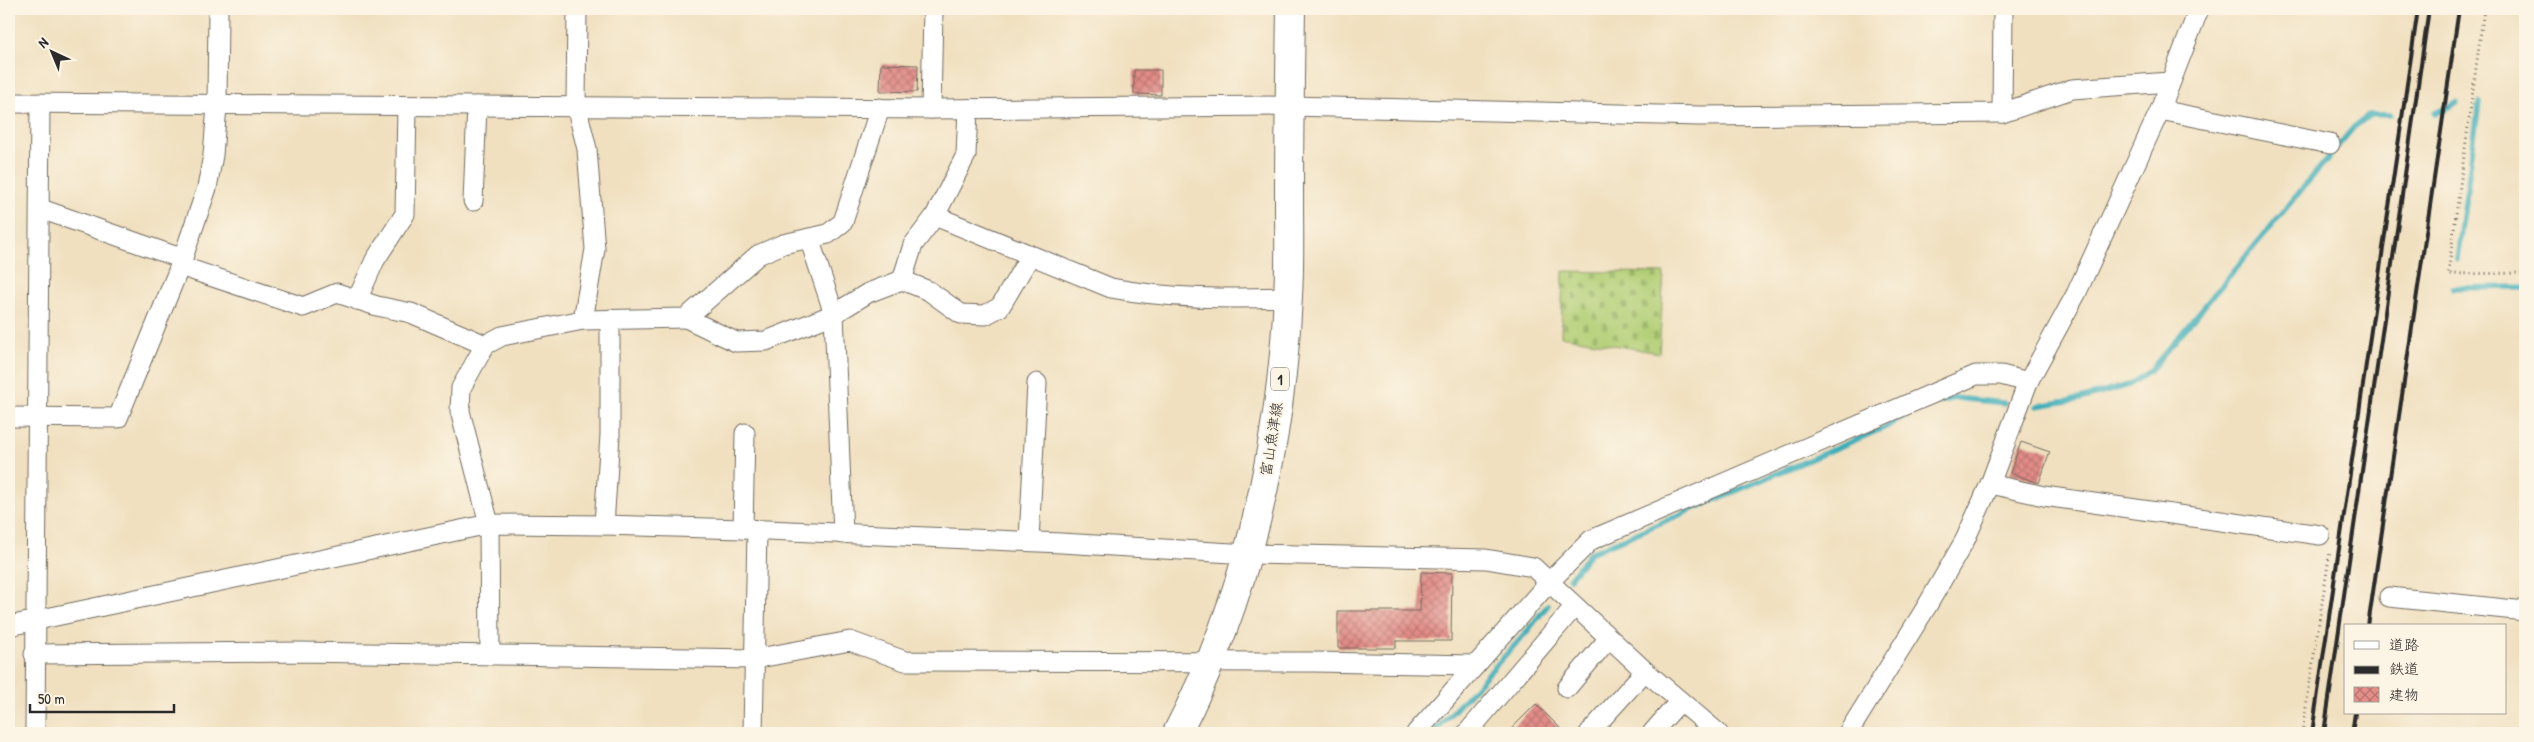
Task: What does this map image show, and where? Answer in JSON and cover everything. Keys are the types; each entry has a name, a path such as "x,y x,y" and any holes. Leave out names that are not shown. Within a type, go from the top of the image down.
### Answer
{"main road":[{"name":"富山魚津線","path":"1177,733 1210,662 1249,554 1268,466 1279,389 1288,297 1291,9"}],"street":[{"path":"9,417 118,418 181,262 207,188 213,155 217,106 218,9"},
{"path":"577,9 576,105 587,149 595,249 583,320"},
{"path":"931,109 933,9"},
{"path":"2002,113 2003,9"},
{"path":"1848,733 1966,540 1990,484 2028,382 2076,294 2160,110 2199,9"},
{"path":"9,103 407,107 576,105 931,109 1290,106 1700,116 2002,113 2072,89 2170,82"},
{"path":"35,733 34,654 41,208 40,103"},
{"path":"473,201 477,106"},
{"path":"357,300 375,260 405,214 407,107"},
{"path":"686,318 758,255 784,244 828,234 844,222 880,108"},
{"path":"902,280 913,245 935,216 966,155 968,109"},
{"path":"2160,110 2330,144"},
{"path":"41,208 303,307 337,293 357,300 411,313 485,345"},
{"path":"935,216 1111,288 1136,293 1236,299 1288,297"},
{"path":"809,238 834,314 843,534"},
{"path":"490,654 489,524 460,411 461,388 485,345 502,336 583,320 610,319 686,318 736,342 766,341 834,314 868,293 902,280 929,291 961,314 985,315 1000,307 1030,256"},
{"path":"604,524 610,435 610,319"},
{"path":"1416,733 1550,581 1591,540 1885,416 1946,386 1976,375 2001,375 2028,382"},
{"path":"1029,541 1037,383"},
{"path":"745,433 754,659 753,733"},
{"path":"1990,484 2044,496 2325,541"},
{"path":"9,626 489,524 604,524 750,529 1029,541 1249,554 1486,559 1532,567 1550,581 1574,607 1715,732"},
{"path":"2389,598 2525,611"},
{"path":"1473,731 1574,607"},
{"path":"1567,688 1609,638"},
{"path":"34,654 298,652 754,659 850,641 904,660 1475,665"},
{"path":"1589,733 1645,671"},
{"path":"1652,733 1680,701"}],"path":[{"path":"2484,9 2448,274 2525,274"},
{"path":"2302,733 2325,541"}],"green space":[{"path":"1563,271 1664,273 1659,353 1561,336"}],"building":[{"path":"881,64 918,65 917,92 880,91"},
{"path":"1134,70 1161,70 1161,95 1134,94"},
{"path":"2021,442 2050,452 2039,483 2010,473"},
{"path":"1421,572 1452,573 1451,641 1396,641 1396,648 1338,648 1338,611 1420,611"},
{"path":"1536,704 1565,733 1507,733"}],"waterway":[{"path":"2435,113 2457,103"},
{"path":"2457,260 2479,103"},
{"path":"2037,406 2080,399 2129,385 2150,371 2354,127 2370,115 2390,115"},
{"path":"2453,288 2525,287"},
{"path":"1929,404 1955,398 2004,403"},
{"path":"1570,578 1590,553 1886,427 1909,413"},
{"path":"1433,733 1525,634 1548,605"}],"railway":[{"path":"2312,733 2418,9"},
{"path":"2324,733 2429,9"},
{"path":"2368,624 2459,9"},
{"path":"2352,733 2355,714"}]}
